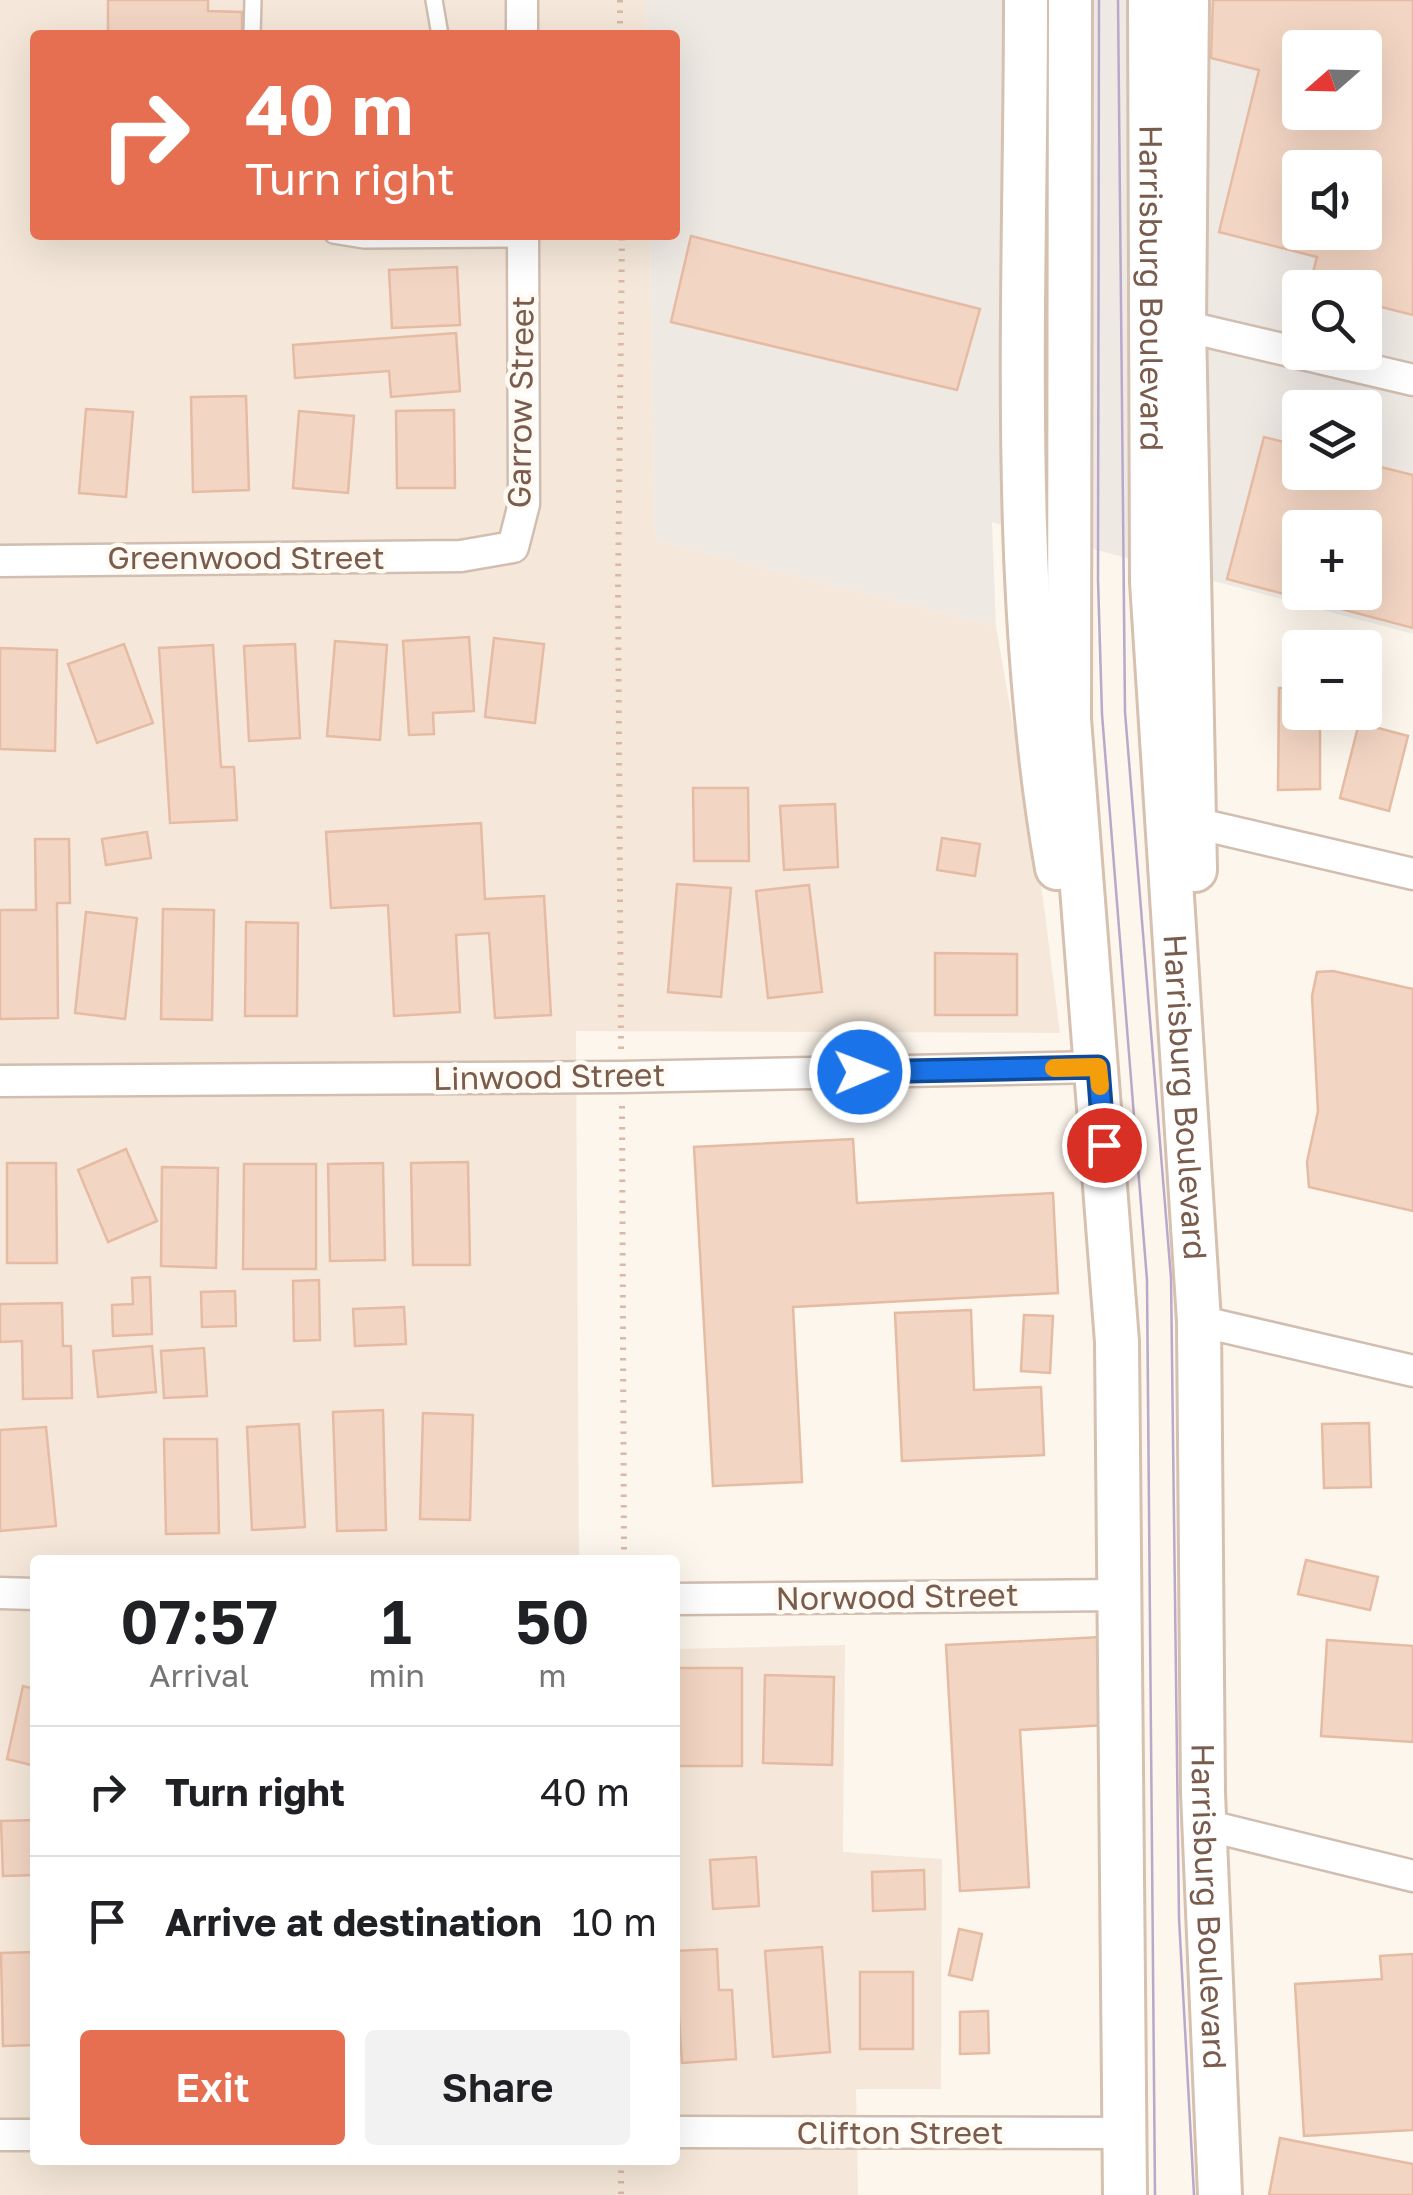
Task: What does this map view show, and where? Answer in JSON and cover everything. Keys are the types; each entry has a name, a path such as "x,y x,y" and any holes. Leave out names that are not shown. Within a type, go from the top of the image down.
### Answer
{"main road":[{"path":"1026,0 1026,538 1034,703 1053,842 1098,1067"},
{"path":"1070,0 1069,718 1117,1342 1125,2195"},
{"name":"Harrisburg Boulevard","path":"1150,0 1152,599 1199,1321 1205,1826 1219,2175"},
{"path":"1186,0 1184,326 1195,823 1199,1321"}],"street":[{"path":"522,0 522,30"},
{"name":"Garrow Street","path":"492,550 513,546 524,504 523,240"},
{"path":"1184,326 1413,380"},
{"name":"Greenwood Street","path":"0,561 461,556 492,550"},
{"path":"1195,823 1413,874"},
{"name":"Linwood Street","path":"0,1081 622,1077 1098,1067"},
{"path":"1199,1321 1413,1372"},
{"path":"0,1594 30,1594"},
{"name":"Norwood Street","path":"680,1599 1120,1594"},
{"path":"1205,1826 1413,1876"},
{"name":"Clifton Street","path":"680,2132 1124,2134"},
{"path":"0,2135 30,2135"},
{"path":"1219,2175 1232,2195"}],"lane":[{"path":"252,30 253,0"},
{"path":"434,0 439,30"}],"path":[{"path":"620,0 620,30"},
{"path":"622,240 618,589 624,1555"},
{"path":"621,2165 621,2195"}],"shaded area":[{"path":"0,0 646,0 647,30 30,30 30,240 650,240 655,540 996,626 1043,898 1060,1033 576,1031 579,1555 30,1555 30,2165 680,2165 680,1649 845,1645 843,1852 942,1859 941,2089 856,2089 858,2195 0,2195"},
{"path":"646,0 1413,0 1413,634 1323,610 1382,610 1382,510 1282,510 1282,599 992,522 996,626 655,540 650,240 680,240 680,30 647,30"}],"building":[{"path":"108,0 208,0 208,11 242,12 242,30 108,30"},
{"path":"1213,0 1413,0 1413,315 1382,307 1382,270 1314,270 1317,257 1290,250 1382,250 1382,150 1282,150 1282,248 1219,232 1259,70 1211,58"},
{"path":"691,236 980,309 957,390 671,322"},
{"path":"457,267 460,325 392,328 389,270"},
{"path":"456,333 460,391 391,397 389,371 295,378 293,345"},
{"path":"246,396 249,490 193,492 191,397"},
{"path":"86,409 133,412 126,497 79,493"},
{"path":"454,410 455,488 397,488 396,411"},
{"path":"299,411 354,416 348,493 293,488"},
{"path":"1264,437 1282,442 1282,490 1382,490 1382,467 1413,475 1413,628 1345,610 1382,610 1382,510 1282,510 1282,593 1227,579"},
{"path":"469,637 474,711 433,713 434,734 409,735 403,641"},
{"path":"494,638 544,644 535,723 485,717"},
{"path":"335,641 387,645 380,740 327,736"},
{"path":"124,644 153,723 97,743 68,664"},
{"path":"295,644 300,738 249,741 244,646"},
{"path":"213,645 221,767 234,767 237,820 170,823 159,648"},
{"path":"0,648 57,650 55,751 0,749"},
{"path":"1282,688 1282,730 1320,730 1320,789 1278,790"},
{"path":"1382,729 1408,736 1389,811 1340,798 1357,730"},
{"path":"693,788 748,788 749,861 694,861"},
{"path":"835,804 838,867 784,870 780,806"},
{"path":"481,823 485,899 544,896 551,1015 495,1018 489,933 456,935 460,1012 394,1016 388,905 331,908 326,832"},
{"path":"147,832 151,858 106,865 102,839"},
{"path":"942,838 980,844 975,876 937,870"},
{"path":"35,839 69,839 70,903 57,903 58,1018 0,1019 0,910 36,910"},
{"path":"677,884 731,888 721,997 668,992"},
{"path":"809,885 822,992 768,998 756,891"},
{"path":"163,909 214,910 212,1020 161,1019"},
{"path":"86,912 137,918 125,1019 75,1013"},
{"path":"246,922 298,923 297,1016 245,1016"},
{"path":"935,953 1017,954 1017,1015 935,1015"},
{"path":"1333,971 1413,989 1413,1211 1309,1187 1307,1162 1318,1111 1312,996 1317,972"},
{"path":"853,1139 857,1203 1053,1193 1058,1293 793,1307 802,1482 713,1486 694,1147"},
{"path":"126,1149 157,1221 108,1242 78,1170"},
{"path":"468,1162 470,1265 413,1265 411,1163"},
{"path":"7,1163 56,1163 57,1263 7,1263"},
{"path":"383,1163 385,1260 330,1261 328,1164"},
{"path":"244,1164 316,1164 316,1269 243,1269"},
{"path":"162,1167 218,1168 216,1268 161,1266"},
{"path":"150,1277 152,1334 113,1336 112,1305 133,1304 132,1278"},
{"path":"319,1280 320,1340 294,1341 293,1281"},
{"path":"235,1291 236,1326 202,1327 201,1292"},
{"path":"62,1303 63,1346 71,1346 72,1398 23,1399 22,1341 0,1342 0,1304"},
{"path":"404,1307 406,1344 355,1346 353,1309"},
{"path":"971,1310 974,1390 1041,1387 1044,1455 902,1461 895,1313"},
{"path":"1024,1315 1053,1316 1050,1373 1021,1371"},
{"path":"152,1346 156,1392 98,1397 93,1351"},
{"path":"204,1348 207,1396 164,1398 161,1351"},
{"path":"383,1410 386,1530 337,1531 333,1412"},
{"path":"423,1413 473,1415 470,1520 420,1519"},
{"path":"1369,1423 1371,1487 1324,1488 1322,1424"},
{"path":"299,1424 305,1527 252,1530 247,1427"},
{"path":"46,1427 56,1526 0,1531 0,1430"},
{"path":"164,1439 217,1439 219,1533 166,1534"},
{"path":"1306,1560 1378,1577 1370,1610 1298,1594"},
{"path":"1101,1637 1106,1725 1020,1730 1029,1887 960,1891 946,1645"},
{"path":"1327,1640 1413,1646 1413,1742 1321,1736"},
{"path":"680,1668 742,1668 742,1766 680,1766"},
{"path":"765,1675 834,1677 832,1765 763,1763"},
{"path":"23,1686 30,1688 30,1765 7,1759"},
{"path":"30,1820 30,1875 3,1876 1,1821"},
{"path":"756,1857 759,1906 713,1909 710,1860"},
{"path":"924,1870 925,1909 873,1911 872,1872"},
{"path":"959,1929 982,1934 972,1980 949,1975"},
{"path":"822,1947 830,2052 773,2057 765,1951"},
{"path":"717,1949 719,1990 732,1990 736,2059 682,2063 680,1951"},
{"path":"30,1952 30,2045 3,2046 1,1953"},
{"path":"1413,1954 1413,2130 1304,2136 1295,1984 1382,1979 1380,1956"},
{"path":"860,1972 913,1972 913,2049 860,2049"},
{"path":"988,2011 989,2053 960,2054 960,2012"},
{"path":"1280,2138 1413,2164 1413,2195 1269,2195"}],"tram line":[{"path":"1099,0 1098,580 1102,714 1147,1280 1155,2195"},
{"path":"1118,0 1125,712 1171,1278 1179,1918 1194,2195"}],"slow traffic":[{"path":"1054,1068 1098,1067 1100,1086"}],"route":[{"path":"860,1072 1098,1067 1104,1145"}]}
